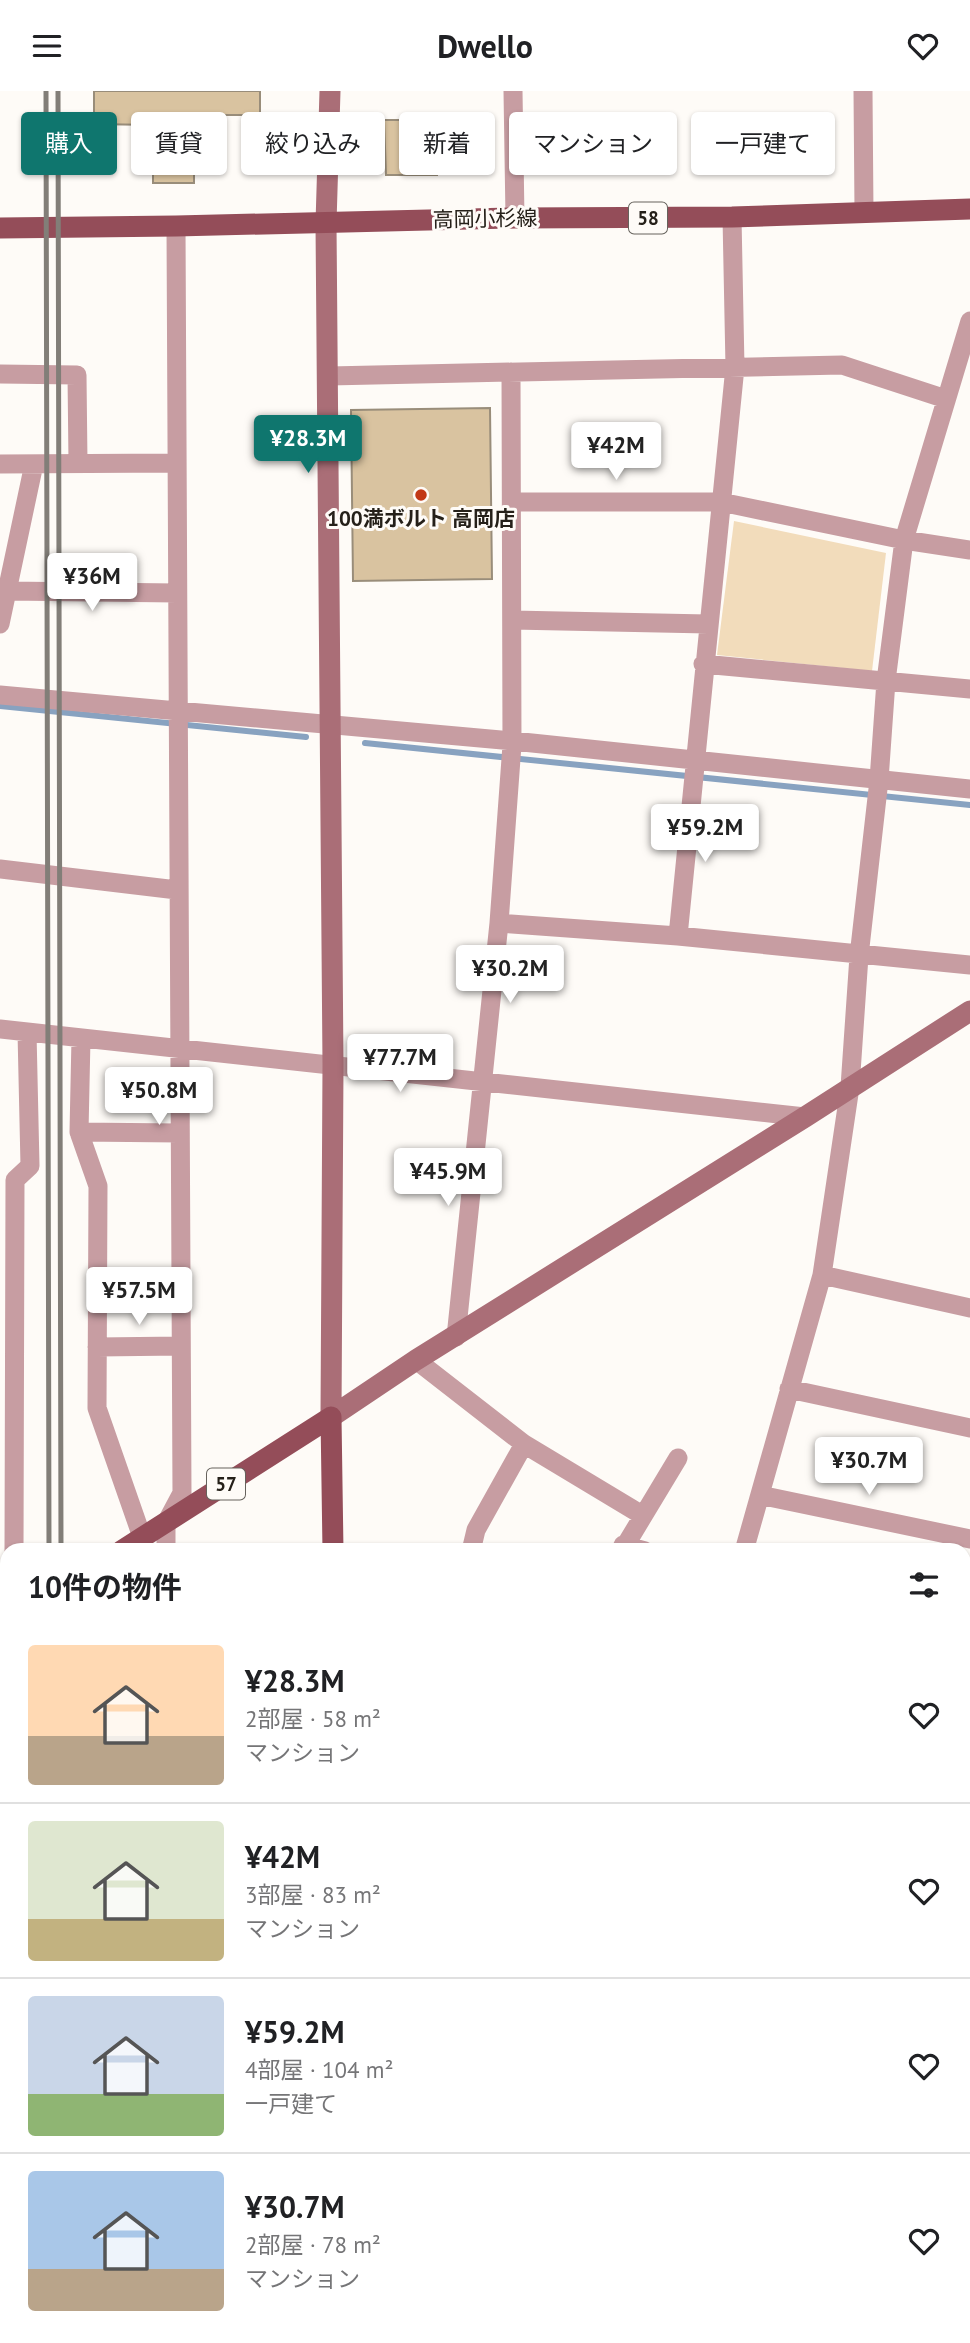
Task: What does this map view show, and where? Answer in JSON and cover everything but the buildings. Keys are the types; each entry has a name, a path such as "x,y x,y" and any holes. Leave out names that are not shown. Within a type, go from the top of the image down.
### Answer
{"main road":[{"name":"高岡小杉線","path":"0,227 732,217 970,209"},
{"name":"57","path":"133,1543 331,1417"},
{"path":"331,1417 333,1543"}],"street":[{"path":"330,91 326,223 333,1065 331,1417"},
{"path":"513,91 515,218"},
{"path":"863,91 864,212"},
{"path":"678,936 703,664 735,367 732,217"},
{"path":"166,1543 166,1523 182,1493 177,890 176,226"},
{"path":"746,1543 822,1275 850,1087 859,956 886,681 904,540 969,325"},
{"path":"329,376 842,365 946,399"},
{"path":"456,1337 499,923 512,743 511,372"},
{"path":"0,373 77,375 78,463"},
{"path":"0,464 176,463"},
{"path":"0,624 34,464"},
{"path":"512,502 720,502 904,540 970,550"},
{"path":"7,591 177,593"},
{"path":"512,620 708,624"},
{"path":"703,664 970,689"},
{"path":"0,695 970,789"},
{"path":"0,869 177,890"},
{"path":"499,923 678,936 970,965"},
{"path":"331,1417 416,1360 970,1011"},
{"path":"0,1029 805,1117"},
{"path":"14,1543 15,1179 30,1165 27,1032"},
{"path":"81,1038 79,1132 98,1186 97,1408 142,1537"},
{"path":"79,1132 179,1133"},
{"path":"0,1202 15,1217"},
{"path":"822,1275 970,1308"},
{"path":"97,1347 181,1346"},
{"path":"416,1360 524,1444 642,1515"},
{"path":"789,1389 970,1428"},
{"path":"473,1543 476,1530 524,1444"},
{"path":"625,1543 678,1458"},
{"path":"760,1495 970,1539"}],"shaded area":[{"path":"734,521 886,553 872,671 717,655"}],"waterway":[{"path":"0,706 306,737"},
{"path":"365,743 970,805"}],"railway":[{"path":"46,91 49,1543"},
{"path":"58,91 61,1543"}],"place":[{"name":"100満ボルト 高岡店","path":"421,495"}]}
